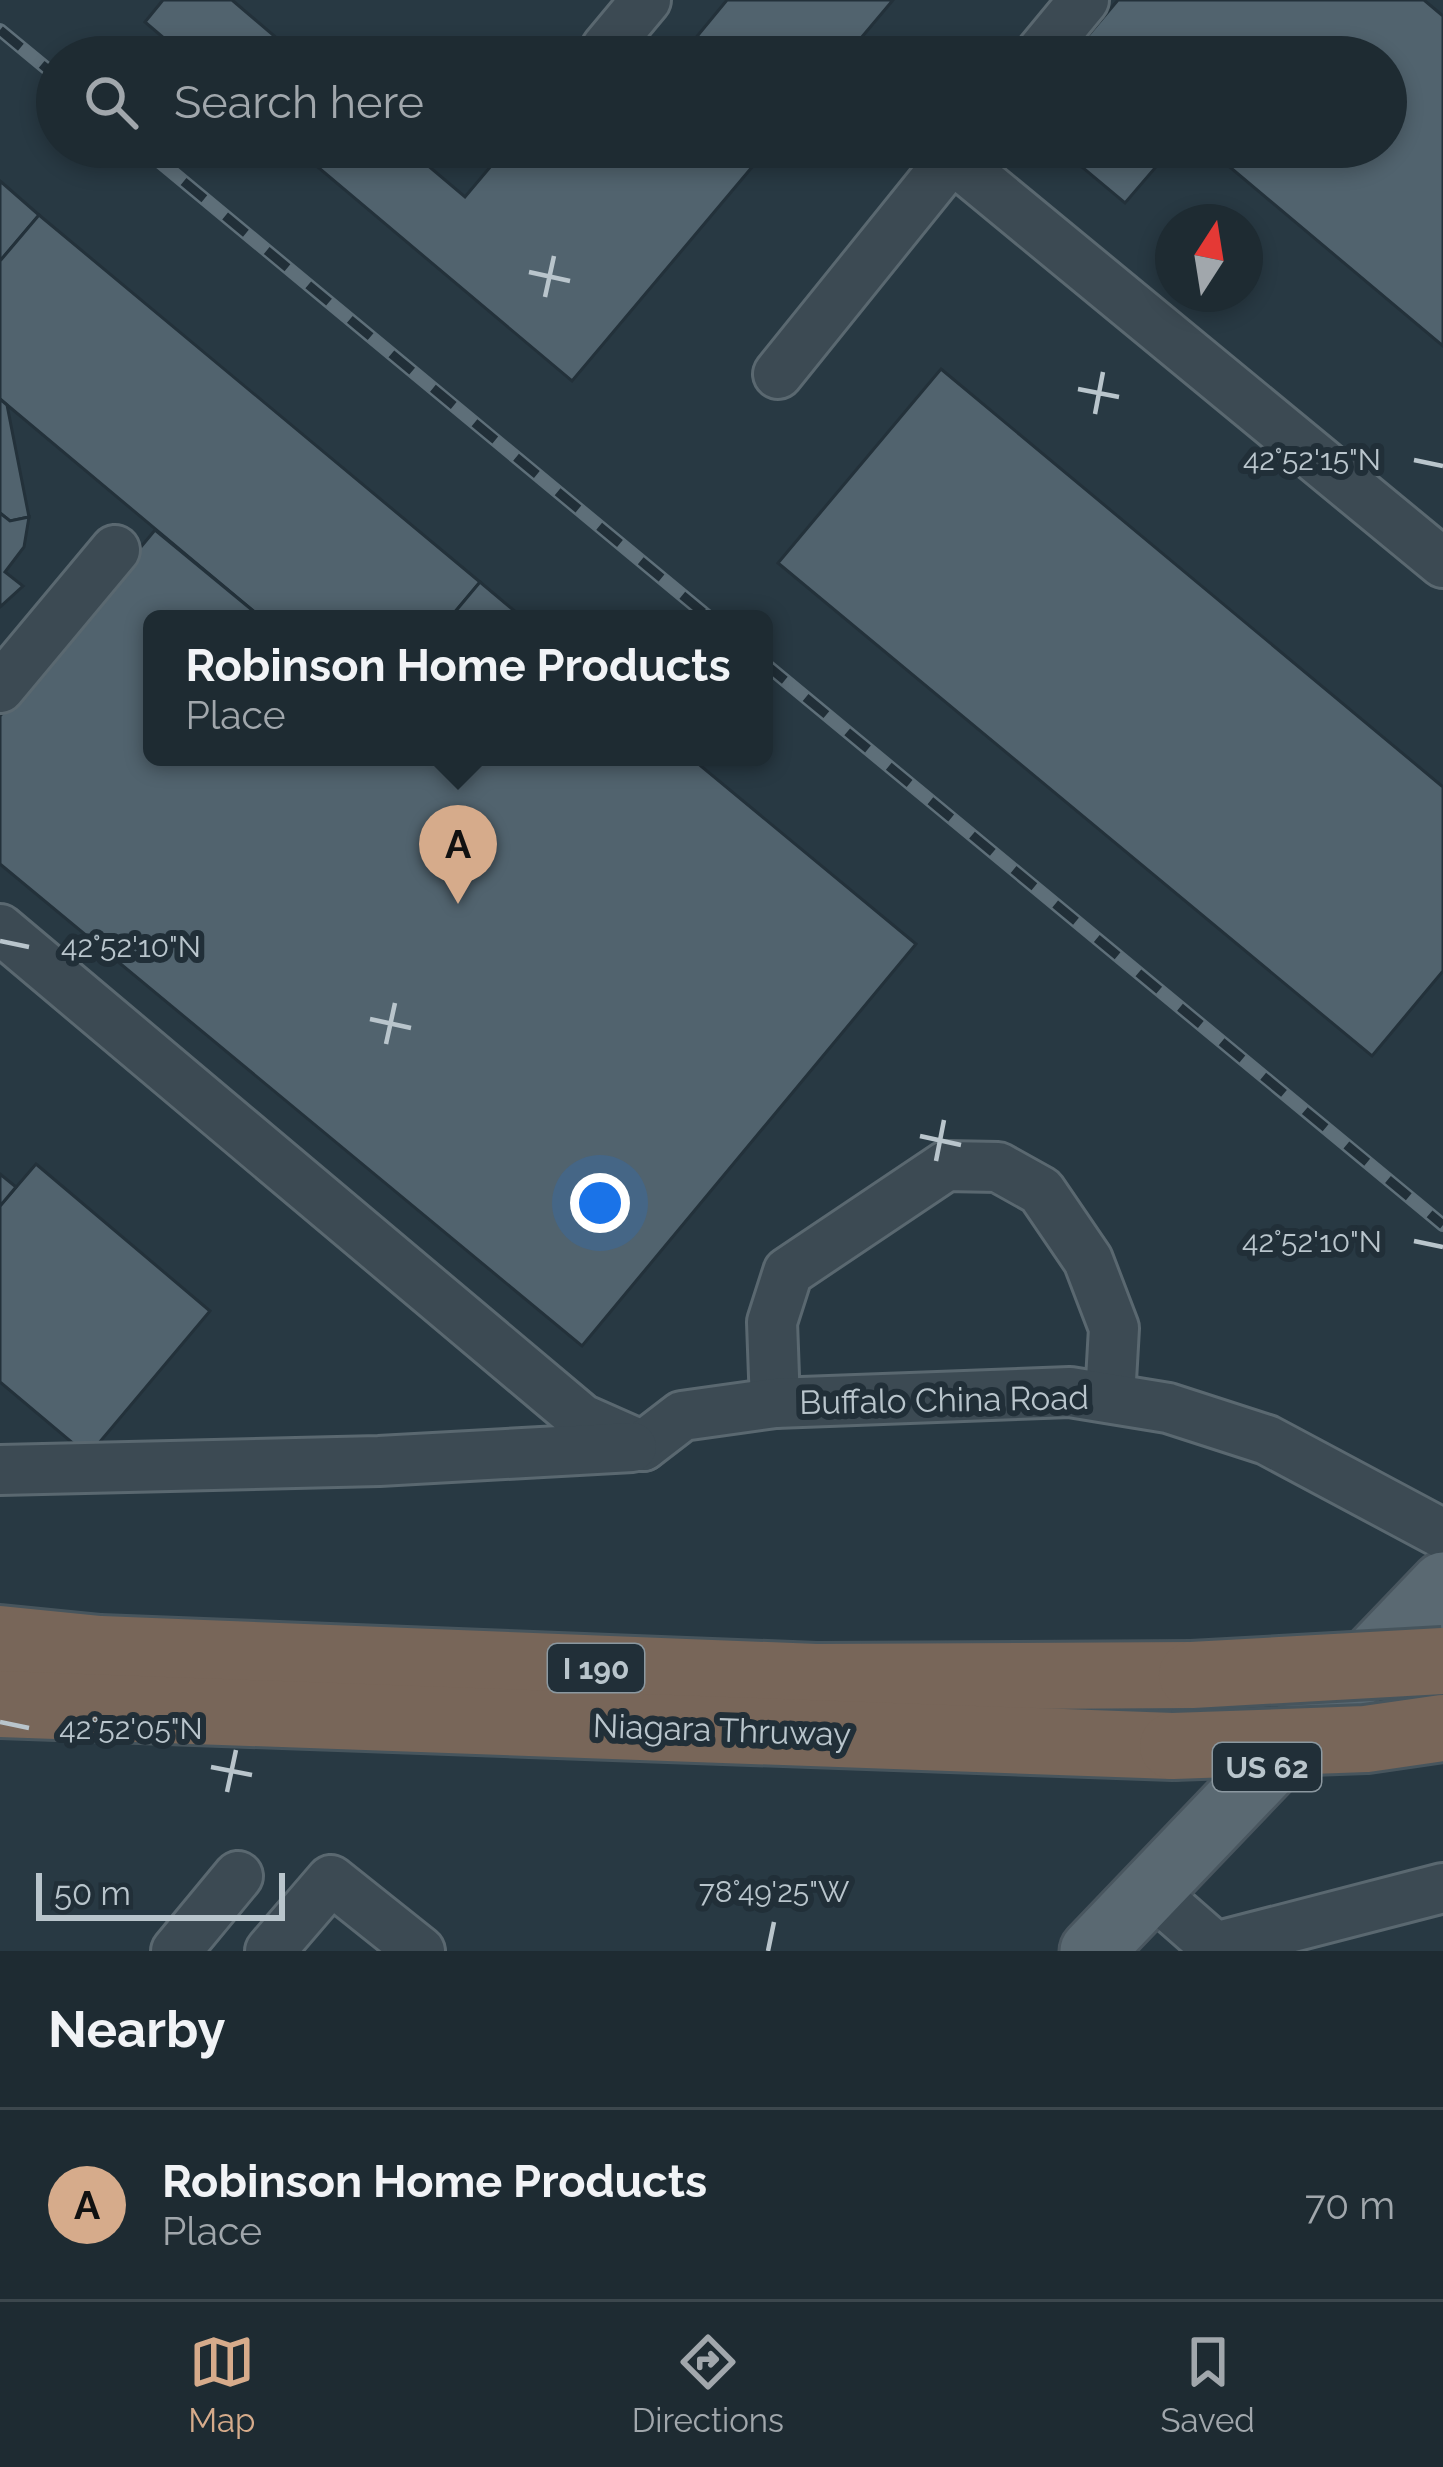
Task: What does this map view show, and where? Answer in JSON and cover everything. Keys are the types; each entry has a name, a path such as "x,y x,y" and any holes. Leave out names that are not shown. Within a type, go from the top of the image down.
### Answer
{"highway":[{"name":"Niagara Thruway","path":"0,1640 100,1649 816,1677 1192,1675 1443,1661"},
{"name":"Niagara Thruway","path":"0,1704 1173,1747 1366,1739 1443,1728"}],"main road":[{"name":"US 62","path":"1092,1951 1443,1584"}],"street":[{"path":"616,36 646,0"},
{"path":"1054,36 1084,0"},
{"path":"778,374 945,168"},
{"path":"975,168 1443,563"},
{"path":"0,688 115,550"},
{"path":"0,929 582,1420 643,1447"},
{"path":"775,1402 772,1322 788,1273 946,1166 998,1167 1041,1191 1088,1260 1114,1328 1110,1398"},
{"name":"Buffalo China Road","path":"643,1447 682,1417 775,1402 1070,1392 1168,1408 1267,1440 1443,1534"},
{"path":"0,1470 379,1461 643,1447"},
{"path":"176,1951 238,1876"},
{"path":"270,1951 331,1880 420,1951"},
{"path":"1150,1890 1215,1946 1443,1888"}],"building":[{"path":"163,0 232,0 274,36 161,36 145,22"},
{"path":"727,0 893,0 863,36 697,36"},
{"path":"1118,0 1424,0 1443,16 1443,346 1231,168 1407,168 1407,36 1088,36"},
{"path":"319,168 431,168 465,197 489,168 751,168 572,381"},
{"path":"1083,168 1155,168 1125,203"},
{"path":"0,181 39,215 0,261"},
{"path":"39,215 480,582 457,610 252,610 0,399 0,261"},
{"path":"941,369 1443,787 1443,971 1372,1056 778,563"},
{"path":"0,399 7,405 29,517 10,521 0,513"},
{"path":"0,513 10,521 29,517 24,547 5,572 23,586 0,607"},
{"path":"155,530 252,610 143,610 143,766 701,766 916,944 582,1346 0,864 0,716"},
{"path":"480,582 513,610 457,610"},
{"path":"36,1164 210,1311 88,1456 0,1382 0,1206"},
{"path":"0,1174 16,1187 0,1206"}],"railway":[{"path":"0,30 36,60"},
{"path":"167,168 700,610"},
{"path":"773,670 1443,1225"}],"place":[{"name":"Robinson Home Products","path":"458,904"}]}
